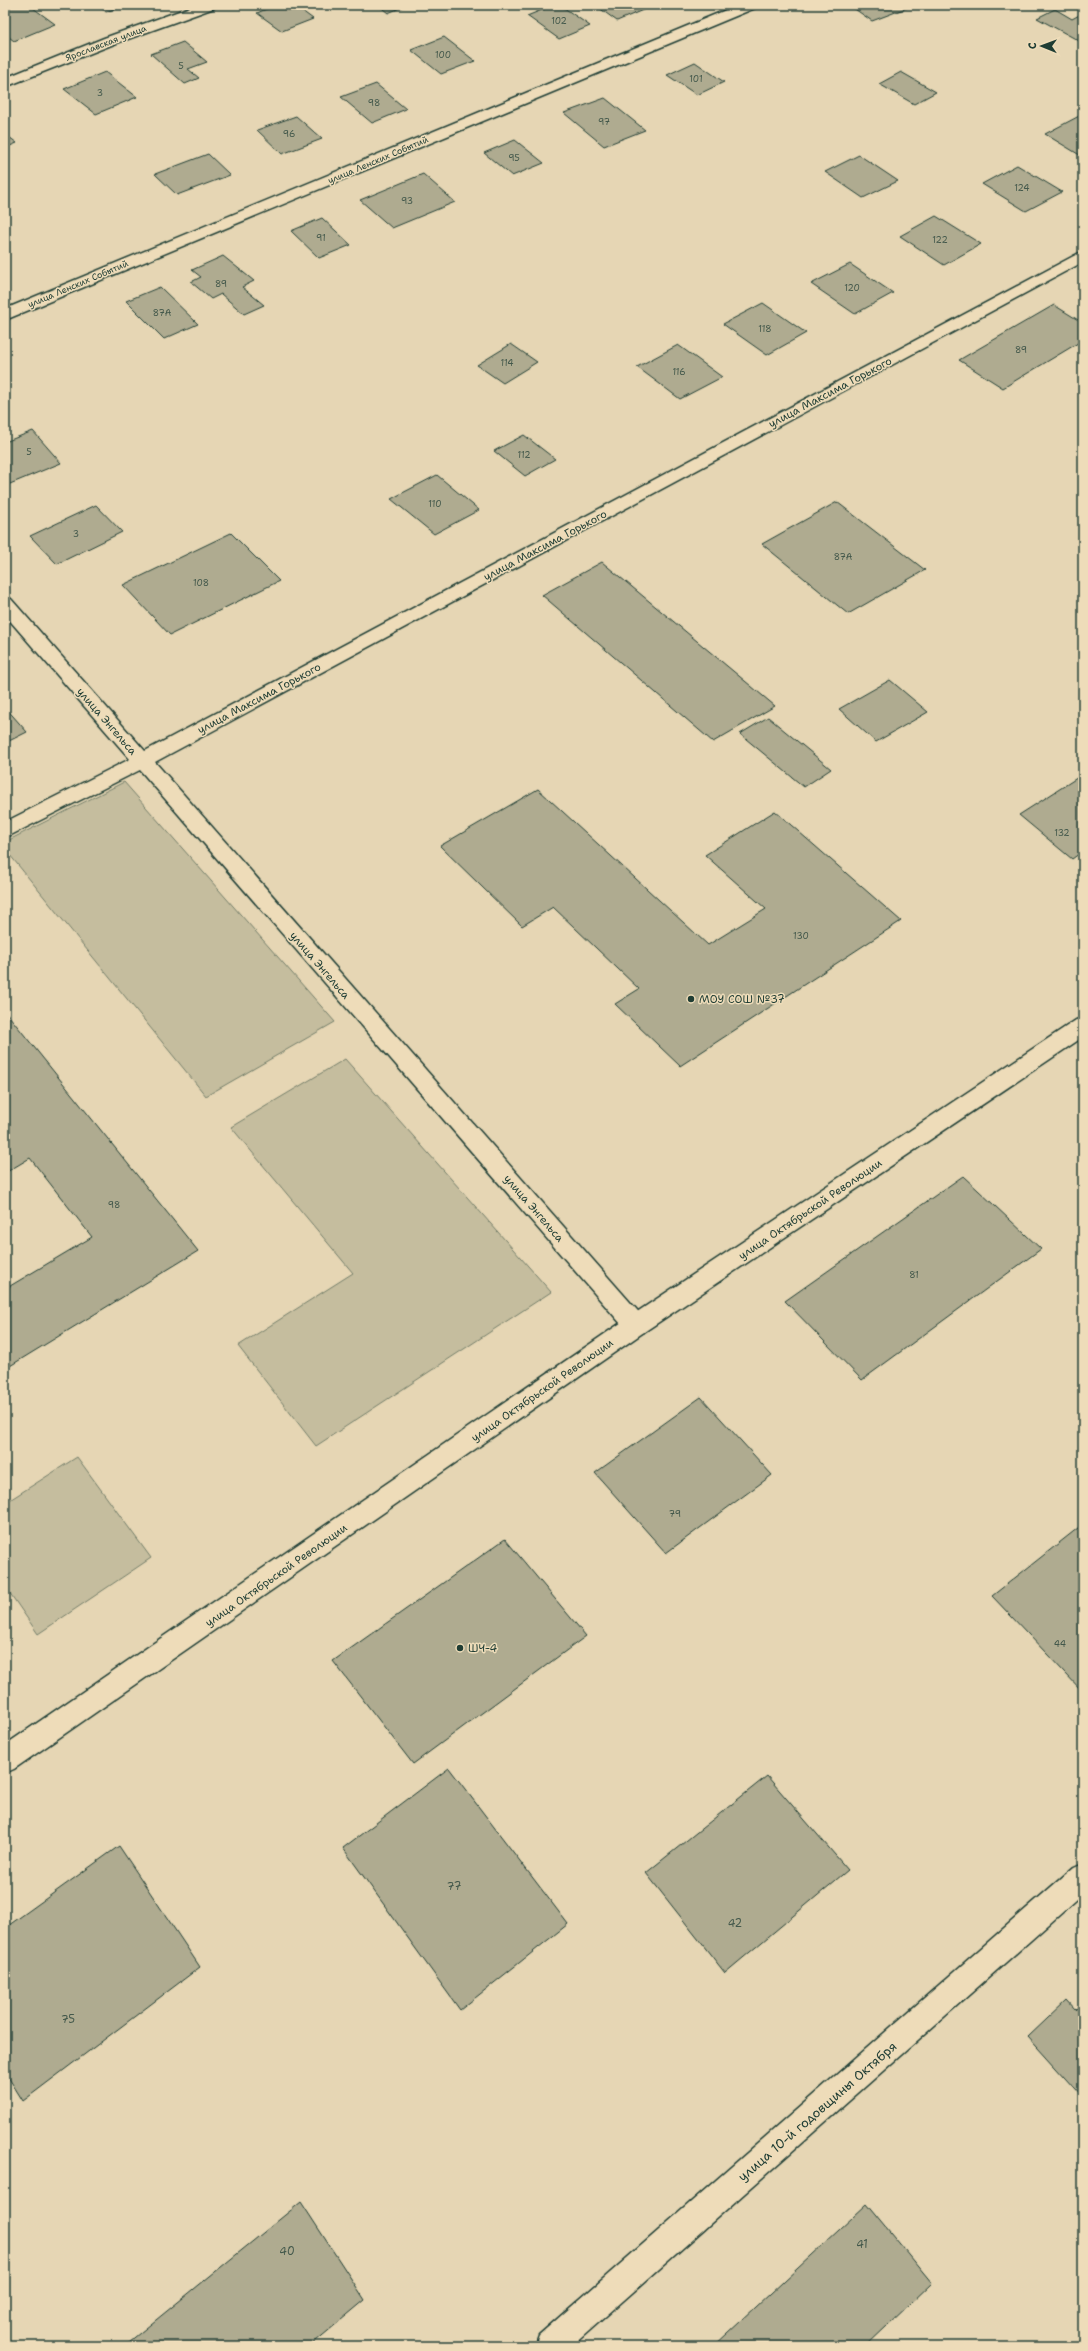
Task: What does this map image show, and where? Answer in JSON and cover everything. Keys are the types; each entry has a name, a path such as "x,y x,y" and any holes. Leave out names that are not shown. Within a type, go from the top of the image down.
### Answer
{"street":[{"name":"Ярославская улица","path":"5,83 109,41 209,5"},
{"name":"улица Ленских Событий","path":"5,315 750,5"},
{"name":"улица Максима Горького","path":"5,831 142,762 1083,256"},
{"name":"улица Энгельса","path":"5,603 142,762 636,1325"},
{"name":"улица Октябрьской Революции","path":"5,1760 636,1325 1083,1026"},
{"name":"улица 10-й годовщины Октября","path":"550,2346 1083,1876"}],"shaded area":[{"path":"124,782 335,1022 206,1096 5,849 5,842"},
{"path":"345,1059 551,1292 316,1446 238,1346 353,1273 231,1127"},
{"path":"77,1457 151,1558 38,1634 5,1586 5,1503"}],"building":[{"path":"15,5 29,5 55,24 14,41 5,34 5,9"},
{"path":"98,5 125,5 106,12"},
{"path":"276,5 294,5 313,19 282,31 257,13"},
{"path":"378,5 403,5 405,6 388,13"},
{"path":"554,5 560,5 590,26 559,39 527,16"},
{"path":"595,5 647,5 650,7 617,21"},
{"path":"849,5 907,5 909,7 872,21"},
{"path":"1055,9 1072,19 1083,13 1083,43 1037,18"},
{"path":"444,37 475,61 441,74 411,50"},
{"path":"183,42 207,62 188,69 199,78 185,84 151,54"},
{"path":"695,62 724,82 697,95 667,75"},
{"path":"105,72 137,97 96,114 64,89"},
{"path":"901,72 936,92 914,104 879,84"},
{"path":"376,84 406,109 372,123 341,97"},
{"path":"605,98 645,130 604,146 564,113"},
{"path":"1083,114 1083,157 1045,134"},
{"path":"296,116 322,139 282,154 257,130"},
{"path":"5,134 17,143 5,148"},
{"path":"515,140 544,163 512,176 484,153"},
{"path":"208,154 230,175 177,195 155,174"},
{"path":"859,155 898,181 863,198 825,172"},
{"path":"1017,165 1062,192 1026,211 982,184"},
{"path":"423,174 455,202 392,228 360,200"},
{"path":"936,216 981,244 944,265 900,236"},
{"path":"322,218 351,245 319,258 291,231"},
{"path":"223,256 254,281 242,287 264,305 244,314 221,294 211,299 191,282 201,277 192,270"},
{"path":"850,264 893,293 855,314 811,284"},
{"path":"160,287 198,324 164,339 126,301"},
{"path":"763,303 806,333 767,355 723,324"},
{"path":"1054,305 1083,323 1083,340 1003,388 959,360"},
{"path":"511,344 537,362 503,383 477,365"},
{"path":"678,345 722,377 680,399 637,367"},
{"path":"33,431 61,463 5,486 5,442"},
{"path":"524,435 555,459 525,476 494,451"},
{"path":"437,475 479,510 434,534 391,499"},
{"path":"837,502 925,570 848,614 762,544"},
{"path":"96,505 122,532 57,564 30,536"},
{"path":"231,533 279,581 170,635 123,585"},
{"path":"602,562 775,706 713,742 542,595"},
{"path":"890,680 928,712 876,742 839,709"},
{"path":"5,707 27,732 5,743"},
{"path":"768,717 831,769 804,787 740,734"},
{"path":"1083,774 1083,851 1072,859 1019,815"},
{"path":"538,789 708,945 766,909 705,855 775,811 901,921 680,1066 615,1004 639,989 553,907 522,926 440,846"},
{"path":"5,1011 198,1251 5,1369 5,1289 92,1237 30,1158 5,1173"},
{"path":"963,1176 1041,1249 862,1380 785,1301"},
{"path":"701,1397 772,1475 666,1553 595,1473"},
{"path":"1083,1524 1083,1692 992,1596"},
{"name":"ШЧ-4","path":"505,1539 586,1636 413,1764 333,1661"},
{"path":"449,1768 568,1924 460,2010 343,1848"},
{"path":"767,1776 848,1870 725,1973 646,1873"},
{"path":"119,1846 200,1967 23,2101 5,2072 5,1928"},
{"path":"1067,2000 1075,2009 1083,2002 1083,2098 1028,2037"},
{"path":"301,2202 365,2300 310,2346 124,2346"},
{"path":"867,2204 932,2283 866,2346 714,2346"}],"place":[{"name":"МОУ СОШ №37","path":"691,999"},
{"name":"ШЧ-4","path":"460,1648"}]}
